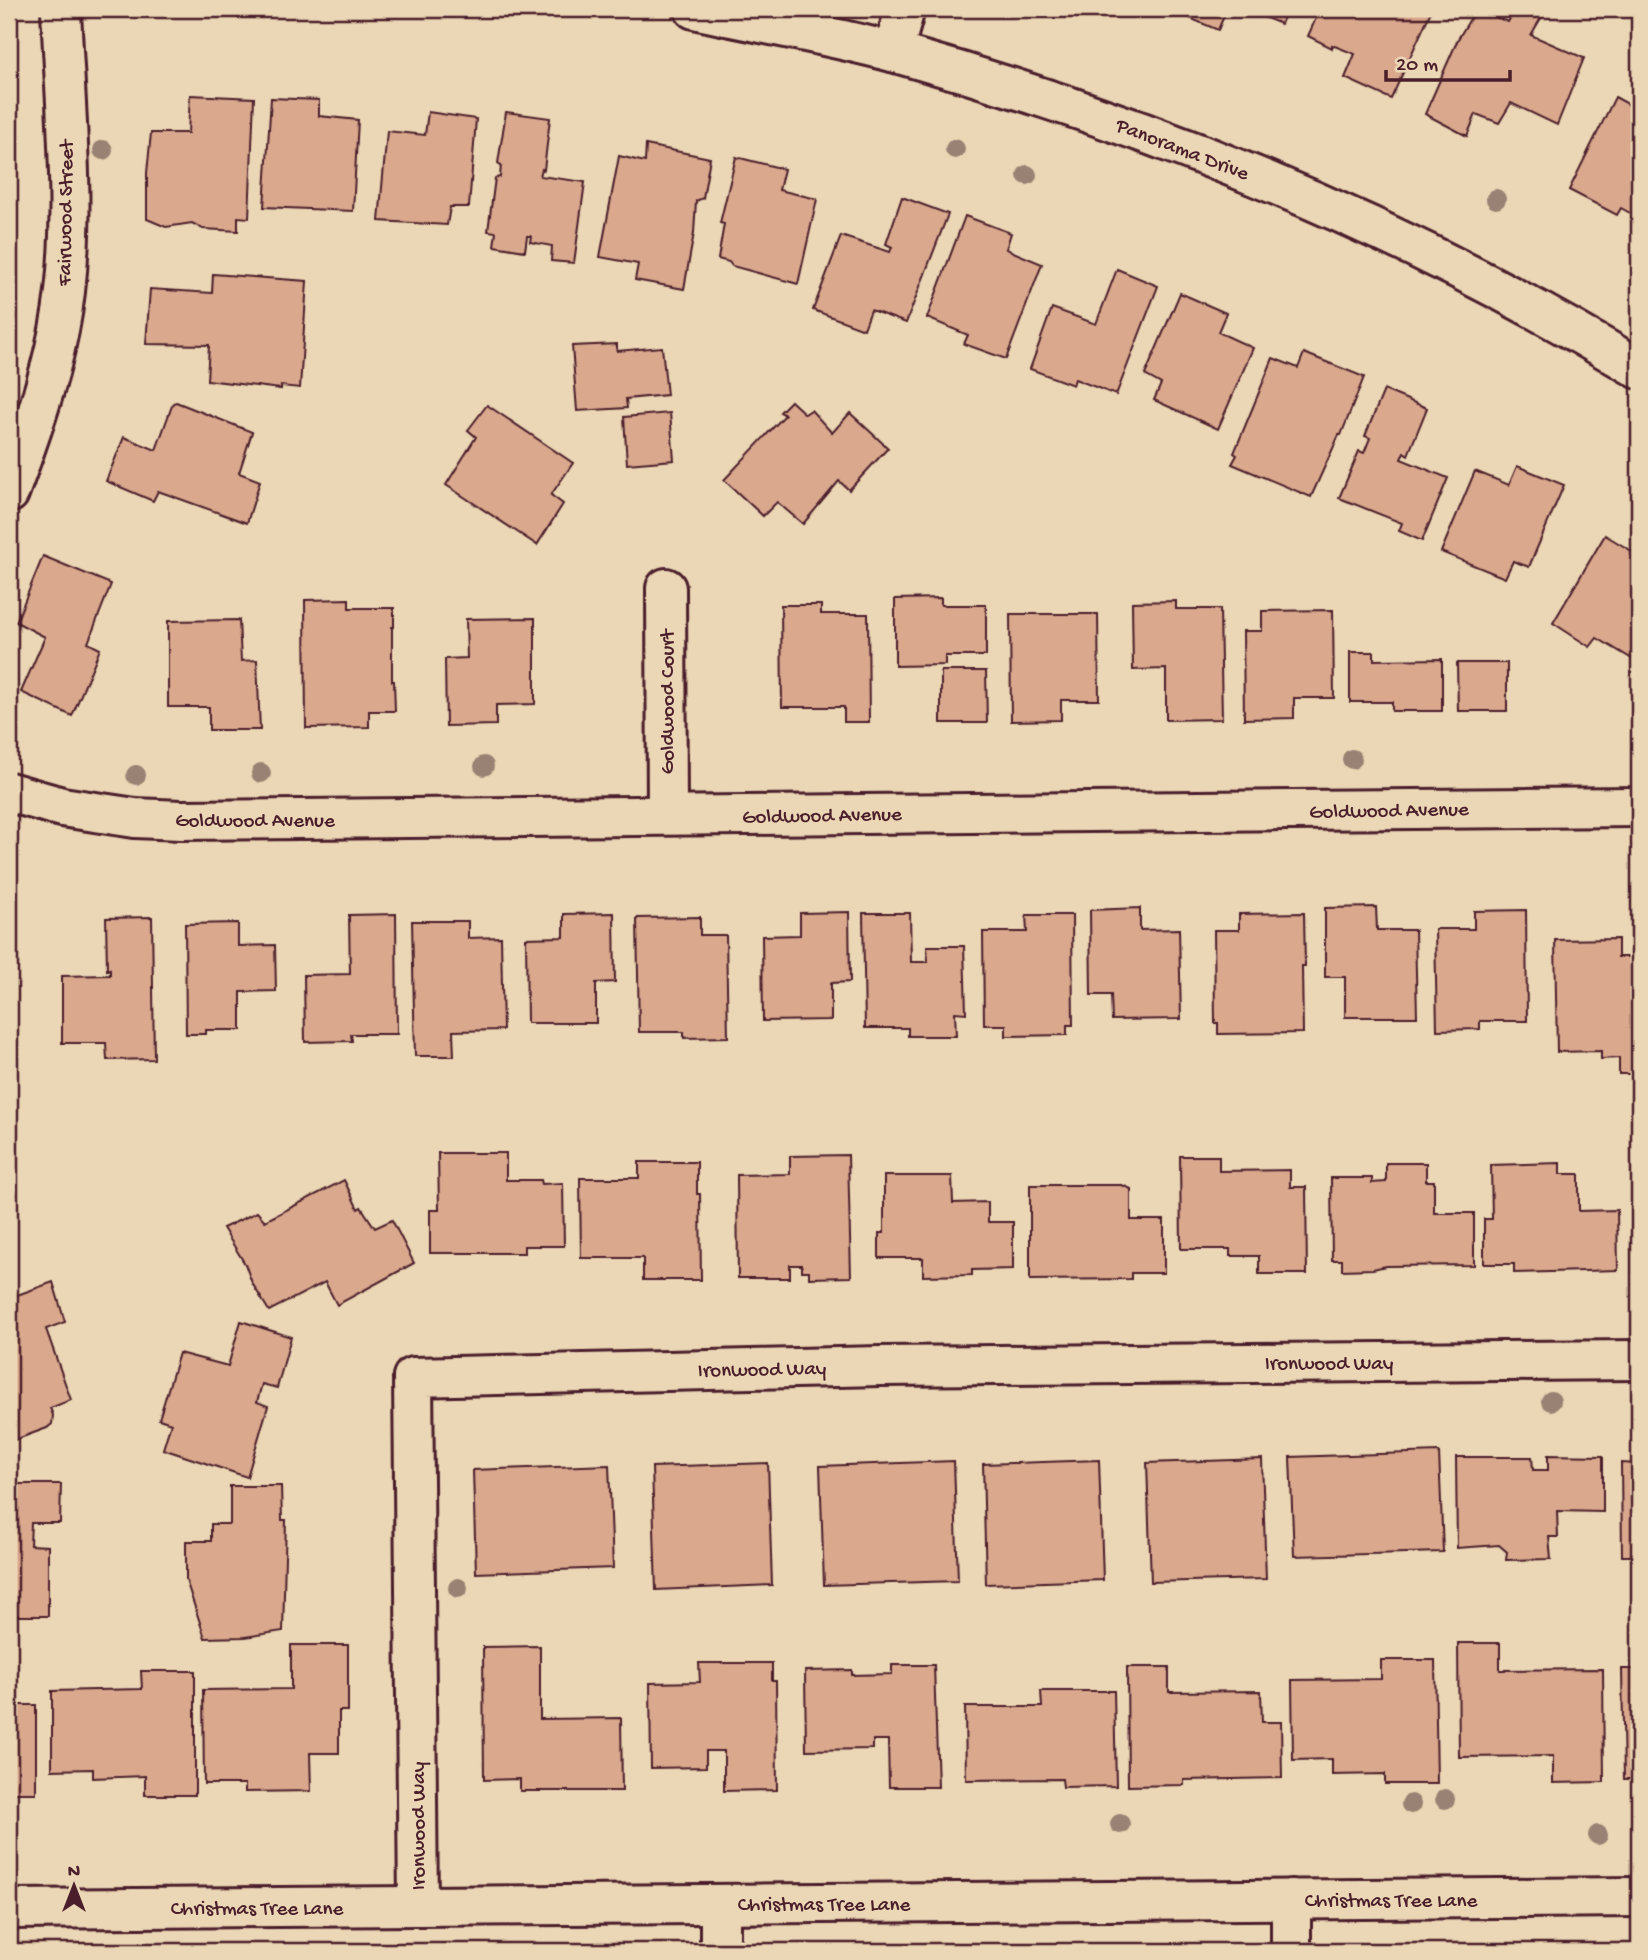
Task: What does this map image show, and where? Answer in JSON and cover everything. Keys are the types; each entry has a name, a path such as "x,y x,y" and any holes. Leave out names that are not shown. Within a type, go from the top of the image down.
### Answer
{"street":[{"name":"Fairwood Street","path":"9,493 37,417 60,328 68,247 61,9"},
{"name":"Panorama Drive","path":"694,9 893,52 1061,102 1188,147 1325,205 1459,269 1639,369"},
{"path":"893,52 905,9"},
{"name":"Goldwood Court","path":"666,588 667,815"},
{"name":"Goldwood Avenue","path":"9,792 62,807 135,818 1639,807"},
{"name":"Ironwood Way","path":"418,1906 413,1377 880,1366 1639,1360"},
{"name":"Christmas Tree Lane","path":"9,1909 1639,1897"},
{"path":"1291,1899 1291,1951"},
{"path":"720,1904 720,1951"}],"building":[{"path":"1168,9 1227,9 1218,30"},
{"path":"1244,9 1287,9 1281,24"},
{"path":"1320,9 1432,9 1391,99 1345,78 1355,54 1332,45 1332,48 1308,36"},
{"path":"1476,9 1508,22 1515,9 1522,9 1541,18 1531,35 1584,58 1557,125 1511,103 1499,123 1476,114 1467,136 1425,114 1458,39"},
{"path":"190,95 254,98 249,218 238,217 238,231 203,229 192,223 166,227 147,219 147,173 151,133 188,133"},
{"path":"1615,97 1639,110 1639,218 1621,208 1617,215 1569,190"},
{"path":"271,98 319,100 319,116 358,120 353,211 264,207"},
{"path":"428,112 476,119 469,207 450,207 447,225 379,221 387,131 425,135"},
{"path":"506,112 550,118 544,170 542,169 540,176 585,182 574,263 551,261 552,246 530,242 531,236 527,236 525,251 494,246 496,232 488,231 495,178 500,177 501,165 498,163"},
{"path":"646,145 710,158 703,198 696,201 694,233 684,289 635,280 638,264 600,257 619,156 645,162"},
{"path":"736,157 784,169 779,190 817,199 798,284 732,266 729,262 718,259 724,224 720,223"},
{"path":"902,197 948,214 906,323 871,310 864,329 813,310 841,236 890,252 892,247 886,244"},
{"path":"965,216 1011,233 1006,249 1042,264 1006,359 964,344 968,335 927,318"},
{"path":"1117,269 1158,286 1116,395 1075,379 1073,385 1030,369 1052,308 1096,324"},
{"path":"213,274 307,281 300,388 281,386 281,389 207,380 209,345 146,344 150,289 212,293"},
{"path":"1180,293 1226,313 1218,332 1253,348 1218,429 1154,400 1161,384 1145,375"},
{"path":"617,344 617,351 662,347 667,395 626,399 627,408 577,411 572,346"},
{"path":"1304,353 1364,377 1341,435 1311,497 1232,464 1237,455 1234,453 1273,358 1298,368"},
{"path":"1384,390 1427,408 1408,455 1404,452 1401,459 1448,478 1422,541 1399,531 1402,523 1339,498 1359,451 1364,453 1370,438 1365,436"},
{"path":"791,401 805,414 811,410 832,433 850,413 888,448 849,490 839,481 803,524 777,502 763,516 724,480 785,415 780,412"},
{"path":"173,403 252,432 239,473 260,481 247,523 158,491 153,501 106,481 124,437 156,450"},
{"path":"487,405 573,463 551,495 563,504 537,545 446,485 476,437 468,430"},
{"path":"670,413 674,460 627,464 624,417"},
{"path":"1517,466 1564,485 1529,567 1513,561 1505,578 1441,552 1475,471 1509,485"},
{"path":"1605,535 1635,553 1639,547 1639,651 1634,660 1597,638 1590,647 1553,623"},
{"path":"43,556 111,584 88,643 100,649 72,716 21,692 45,637 16,622"},
{"path":"941,598 941,605 986,605 986,656 945,656 945,665 895,666 895,599"},
{"path":"349,599 349,608 394,608 392,681 395,711 369,711 369,727 306,728 305,600"},
{"path":"1176,601 1176,609 1220,609 1222,719 1166,720 1166,669 1133,670 1132,602"},
{"path":"781,605 821,605 821,614 868,614 869,722 844,722 844,707 782,707"},
{"path":"1333,610 1334,698 1294,698 1294,718 1244,719 1243,631 1262,631 1262,611"},
{"path":"1010,614 1098,614 1099,700 1061,700 1061,720 1011,721"},
{"path":"535,618 535,704 496,705 496,725 446,726 445,659 467,658 466,619"},
{"path":"239,620 241,661 257,660 260,730 209,730 209,707 168,707 168,621"},
{"path":"1350,652 1374,652 1374,660 1442,659 1442,711 1392,711 1392,702 1350,702"},
{"path":"1457,663 1507,663 1507,711 1458,711"},
{"path":"941,671 986,671 987,723 941,723"},
{"path":"1376,907 1377,930 1415,930 1417,1017 1345,1017 1345,977 1325,977 1325,908"},
{"path":"1140,908 1140,930 1179,929 1181,1019 1112,1020 1111,995 1091,995 1090,910"},
{"path":"1526,910 1527,1021 1480,1021 1480,1029 1437,1030 1435,929 1474,929 1474,911"},
{"path":"849,912 850,982 831,983 831,1020 763,1021 762,936 800,935 800,913"},
{"path":"614,913 615,982 596,983 596,1023 527,1023 526,938 564,937 564,914"},
{"path":"863,913 910,913 911,962 928,962 927,946 964,946 966,1013 955,1012 956,1036 908,1036 908,1028 865,1028"},
{"path":"1304,913 1303,1033 1218,1034 1218,1023 1215,1023 1214,930 1239,930 1239,914"},
{"path":"396,914 397,1034 351,1034 352,1041 305,1042 304,975 350,974 349,915"},
{"path":"1026,915 1072,915 1073,1025 1067,1025 1067,1035 1006,1036 1006,1025 984,1025 983,932 1027,932"},
{"path":"152,917 154,1059 107,1060 106,1043 62,1043 62,976 110,975 110,969 107,970 106,918"},
{"path":"700,917 700,935 726,935 728,1037 684,1038 684,1032 639,1032 637,918"},
{"path":"412,921 468,921 468,938 501,937 503,1030 453,1031 454,1056 415,1056"},
{"path":"238,923 238,946 275,945 276,991 241,992 241,1030 206,1030 206,1034 186,1034 185,924"},
{"path":"1618,939 1618,957 1639,957 1639,1074 1619,1074 1619,1058 1601,1059 1601,1051 1557,1052 1555,940"},
{"path":"438,1153 506,1153 506,1180 541,1180 542,1184 563,1183 564,1246 524,1246 524,1253 430,1253 430,1210 439,1210"},
{"path":"848,1155 851,1277 809,1278 809,1271 802,1271 802,1265 790,1265 790,1278 738,1278 737,1175 790,1174 790,1156"},
{"path":"1180,1156 1219,1156 1219,1171 1290,1170 1290,1187 1306,1187 1307,1274 1259,1274 1259,1256 1230,1256 1230,1249 1181,1249"},
{"path":"639,1162 697,1162 701,1280 643,1280 643,1258 581,1258 580,1178 639,1178"},
{"path":"1386,1163 1426,1163 1426,1181 1434,1181 1434,1213 1474,1213 1474,1265 1386,1266 1342,1270 1342,1260 1332,1260 1331,1178 1372,1178 1372,1183 1386,1182"},
{"path":"1560,1163 1560,1174 1579,1174 1579,1211 1617,1210 1618,1270 1514,1273 1514,1264 1484,1264 1484,1219 1492,1219 1491,1165"},
{"path":"884,1176 952,1176 953,1203 988,1202 988,1222 1013,1222 1013,1269 972,1270 972,1275 923,1276 923,1258 879,1258 879,1233 884,1233"},
{"path":"344,1180 358,1209 361,1207 375,1228 392,1220 414,1263 337,1305 325,1282 269,1311 223,1228 257,1212 265,1221"},
{"path":"1634,1181 1639,1181 1639,1273 1634,1273"},
{"path":"1030,1185 1122,1185 1131,1189 1131,1220 1164,1220 1164,1273 1131,1273 1131,1279 1030,1280"},
{"path":"53,1282 65,1322 46,1329 71,1400 50,1408 53,1415 52,1424 47,1428 9,1442 9,1298"},
{"path":"241,1321 291,1337 277,1388 262,1384 257,1402 268,1406 247,1477 163,1449 171,1423 159,1419 179,1353 228,1366"},
{"path":"1439,1452 1443,1552 1294,1556 1290,1457"},
{"path":"1548,1455 1603,1456 1603,1512 1557,1511 1558,1537 1549,1537 1551,1559 1506,1560 1507,1552 1499,1545 1457,1548 1456,1457 1532,1457 1533,1470 1548,1470"},
{"path":"1262,1459 1266,1579 1151,1582 1147,1463"},
{"path":"1099,1460 1103,1580 986,1584 983,1464"},
{"path":"954,1461 958,1581 824,1585 820,1466"},
{"path":"768,1463 772,1585 656,1590 652,1467"},
{"path":"1621,1463 1639,1464 1639,1556 1622,1556"},
{"path":"609,1465 613,1568 476,1573 473,1470"},
{"path":"9,1484 61,1484 60,1523 31,1523 30,1545 48,1546 48,1616 9,1616"},
{"path":"230,1486 281,1486 282,1520 286,1520 283,1631 245,1637 205,1638 186,1580 186,1541 211,1541 211,1524 230,1524"},
{"path":"1458,1643 1500,1643 1500,1670 1603,1669 1604,1782 1553,1783 1553,1756 1459,1757"},
{"path":"291,1645 348,1645 348,1711 339,1711 339,1753 310,1753 311,1791 245,1792 245,1784 204,1784 203,1690 291,1689"},
{"path":"540,1646 540,1719 621,1718 622,1791 520,1791 520,1779 484,1780 483,1647"},
{"path":"1381,1660 1435,1660 1437,1784 1385,1784 1385,1774 1332,1775 1332,1759 1293,1760 1292,1680 1381,1679"},
{"path":"699,1663 772,1663 772,1681 776,1681 777,1790 724,1791 724,1751 706,1751 706,1767 651,1768 650,1683 700,1682"},
{"path":"892,1665 934,1665 938,1787 889,1787 888,1740 873,1740 873,1749 806,1750 805,1671 852,1670 852,1675 892,1674"},
{"path":"1127,1667 1169,1667 1169,1692 1261,1691 1262,1722 1281,1722 1282,1778 1184,1780 1184,1785 1128,1786"},
{"path":"1622,1669 1639,1669 1639,1779 1624,1779"},
{"path":"141,1671 195,1671 195,1795 145,1795 145,1776 93,1778 93,1769 52,1770 52,1691 142,1689"},
{"path":"1041,1691 1114,1691 1116,1786 1063,1787 1062,1779 966,1780 965,1707 1042,1707"},
{"path":"9,1705 36,1705 36,1793 9,1793"}]}
